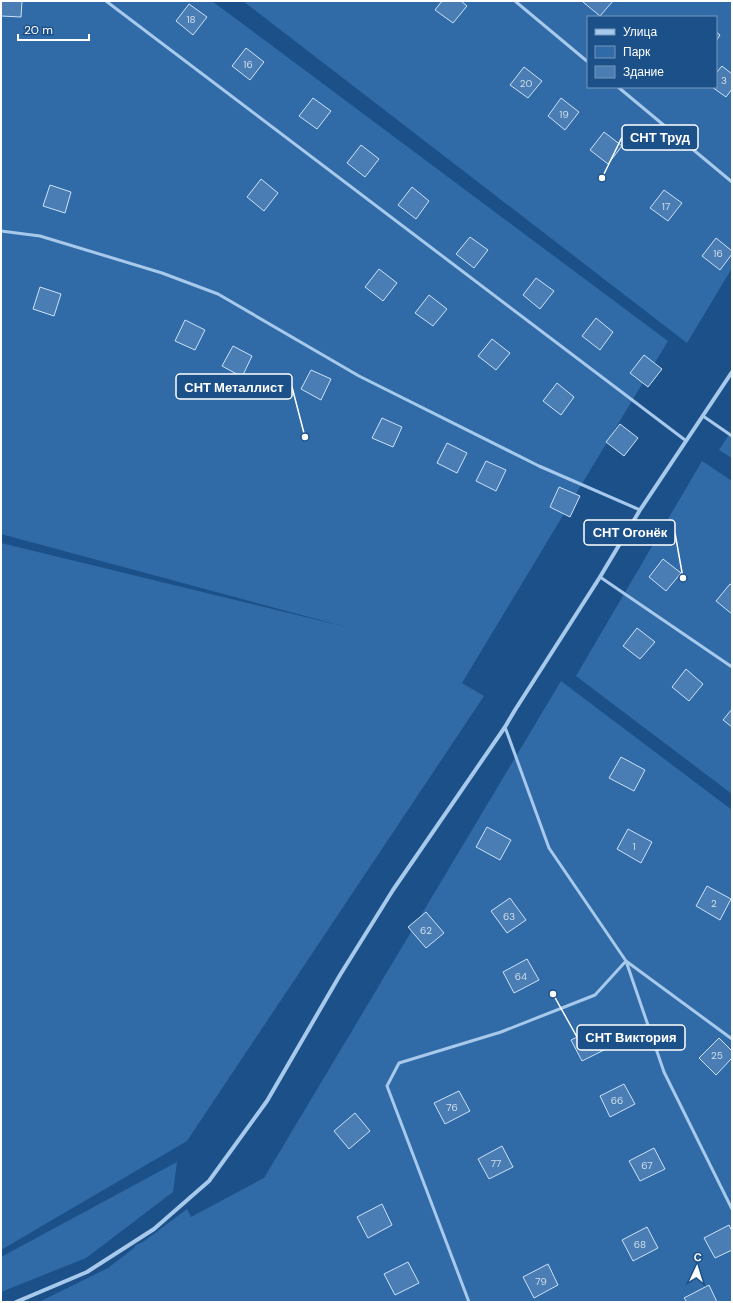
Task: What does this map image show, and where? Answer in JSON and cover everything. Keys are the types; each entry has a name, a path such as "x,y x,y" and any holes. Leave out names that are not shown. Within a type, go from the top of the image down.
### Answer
{"street":[{"path":"16,1302 87,1272 154,1229 210,1181 267,1101 340,975 393,890 506,728 515,710 600,577 640,510 685,440 732,372"}],"lane":[{"path":"106,1 685,440"},
{"path":"515,1 587,61"},
{"path":"619,88 732,182"},
{"path":"1,231 40,236 162,273 218,294 358,376 539,466 640,510"},
{"path":"703,416 732,436"},
{"path":"600,577 732,667"},
{"path":"506,728 549,848 626,961 664,1072 732,1209"},
{"path":"626,961 732,1039"},
{"path":"470,1302 387,1086 399,1063 501,1032 595,995 626,961"}],"green space":[{"path":"1,1 212,1 668,341 462,683 484,696 187,1141 1,1250 1,543 346,627 1,534"},
{"path":"243,1 732,1 732,268 687,343"},
{"path":"732,430 732,458 719,450"},
{"path":"702,461 732,481 732,794 576,676"},
{"path":"561,681 732,810 732,1302 39,1302 108,1268 136,1245 143,1242 187,1209 191,1217 264,1178"},
{"path":"177,1162 173,1192 86,1258 1,1292 1,1257"}],"building":[{"path":"1,1 22,1 21,17 1,16"},
{"path":"442,1 461,1 467,6 453,23 435,10"},
{"path":"613,1 600,16 583,2"},
{"path":"189,4 207,17 193,35 176,21"},
{"path":"717,33 720,35 717,40"},
{"path":"246,48 264,62 250,80 232,66"},
{"path":"722,66 732,74 732,89 726,97 713,88 717,88 717,72"},
{"path":"524,67 542,81 528,98 510,85"},
{"path":"313,98 331,111 317,129 299,116"},
{"path":"561,98 579,112 565,130 548,116"},
{"path":"604,132 622,146 608,164 590,150"},
{"path":"361,145 379,159 365,177 347,163"},
{"path":"261,179 278,193 264,211 247,197"},
{"path":"50,185 71,192 65,213 43,206"},
{"path":"412,187 429,201 416,219 398,205"},
{"path":"664,190 682,203 668,221 650,208"},
{"path":"470,237 488,250 474,268 456,254"},
{"path":"716,238 732,251 732,254 720,270 702,256"},
{"path":"379,269 397,283 383,301 365,287"},
{"path":"536,278 554,291 540,309 523,295"},
{"path":"40,287 61,294 54,316 33,309"},
{"path":"429,295 447,309 433,326 415,313"},
{"path":"596,318 613,332 600,350 582,336"},
{"path":"185,320 205,330 195,350 175,341"},
{"path":"492,339 510,353 496,370 478,356"},
{"path":"233,346 252,356 242,377 222,366"},
{"path":"644,355 662,369 648,387 630,373"},
{"path":"311,370 331,379 321,400 301,389"},
{"path":"557,383 574,397 561,415 543,401"},
{"path":"382,418 402,427 393,447 372,438"},
{"path":"620,424 638,438 624,456 606,442"},
{"path":"447,443 467,453 457,473 437,463"},
{"path":"486,461 506,470 496,491 476,481"},
{"path":"559,487 580,496 570,517 550,507"},
{"path":"663,559 681,573 666,591 649,577"},
{"path":"730,584 732,585 732,614 716,601"},
{"path":"637,628 655,642 640,659 623,646"},
{"path":"686,669 703,684 689,701 672,687"},
{"path":"732,709 732,727 723,720"},
{"path":"621,757 645,770 634,791 609,778"},
{"path":"487,827 511,840 500,860 476,847"},
{"path":"628,829 652,842 641,863 617,849"},
{"path":"707,886 731,899 720,920 696,906"},
{"path":"510,898 526,920 507,933 491,911"},
{"path":"426,912 444,933 426,948 408,927"},
{"path":"527,959 539,980 514,993 503,972"},
{"path":"596,1028 606,1049 582,1061 571,1040"},
{"path":"719,1038 732,1051 732,1058 716,1075 699,1058"},
{"path":"624,1084 635,1104 610,1117 600,1096"},
{"path":"459,1091 470,1111 445,1124 434,1103"},
{"path":"355,1113 370,1131 349,1149 334,1131"},
{"path":"502,1146 513,1167 489,1179 478,1159"},
{"path":"654,1148 665,1169 640,1181 629,1161"},
{"path":"382,1204 392,1225 368,1238 357,1217"},
{"path":"729,1225 732,1231 732,1250 715,1258 704,1238"},
{"path":"647,1227 658,1248 633,1261 622,1240"},
{"path":"408,1262 419,1283 395,1295 384,1274"},
{"path":"548,1264 558,1285 534,1298 523,1277"},
{"path":"709,1285 717,1302 687,1302 684,1298"}],"place":[{"name":"СНТ Труд","path":"602,178"},
{"name":"СНТ Металлист","path":"305,437"},
{"name":"СНТ Огонёк","path":"683,578"},
{"name":"СНТ Виктория","path":"553,994"}]}
